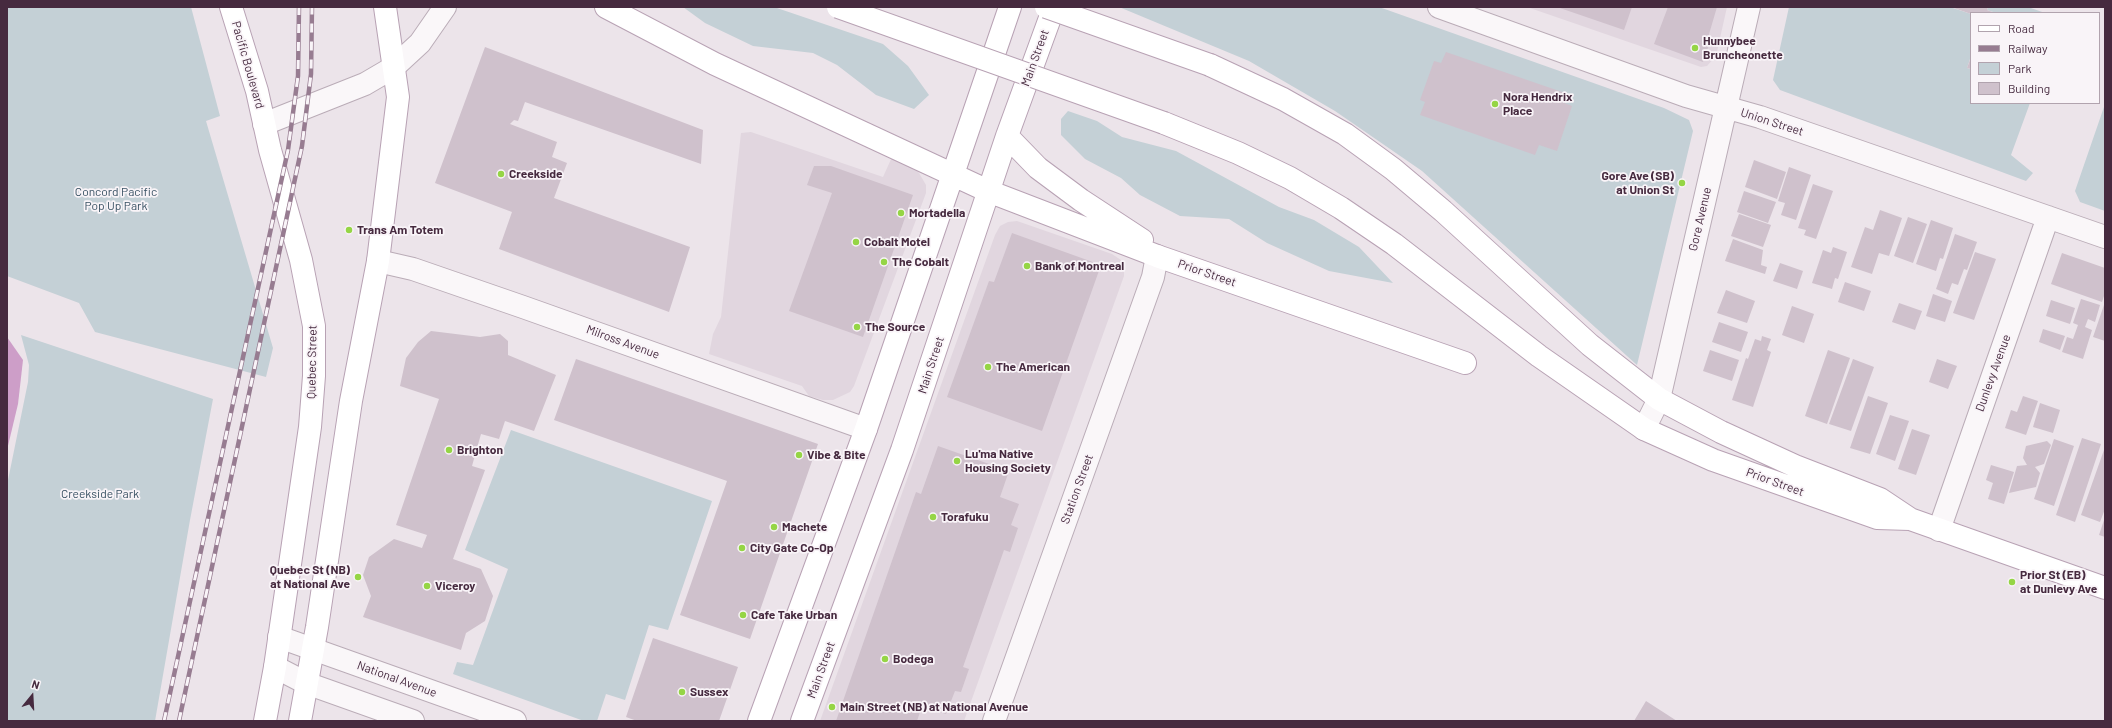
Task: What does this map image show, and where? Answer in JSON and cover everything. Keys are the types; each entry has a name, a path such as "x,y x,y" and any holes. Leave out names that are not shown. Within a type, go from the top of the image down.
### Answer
{"main road":[{"name":"Pacific Boulevard","path":"231,7 257,91 264,124"},
{"path":"300,721 313,649 352,401 378,261 398,97 385,7"},
{"name":"Prior Street","path":"606,7 715,64 817,113 988,191 1157,256 1465,363"},
{"name":"Prior Street","path":"838,7 1164,123 1238,153 1290,178 1340,208 1394,244 1539,356 1644,429 1713,460 1876,518 1910,519"},
{"path":"759,721 866,429 1010,7"},
{"name":"Prior Street","path":"1046,7 1210,65 1283,99 1345,134 1393,169 1443,211 1590,346 1659,399 1721,432 1795,466 1880,499 1910,519 2105,588"},
{"name":"Main Street","path":"802,721 902,450 988,191 1054,7"},
{"name":"Quebec Street","path":"264,124 309,293 314,326 315,351 310,427 275,666 265,721"},
{"path":"1007,136 1038,168 1081,200 1146,243 1157,256"}],"street":[{"path":"264,124 365,84 394,67 420,42 445,7"},
{"name":"Union Street","path":"1439,7 1686,96 1726,107 2105,237"},
{"name":"Gore Avenue","path":"1644,429 1659,399 1749,7"},
{"name":"Dunlevy Avenue","path":"1939,530 2048,217"},
{"name":"Station Street","path":"994,721 1153,277 1157,256"},
{"name":"Milross Avenue","path":"378,261 413,269 866,429"},
{"name":"National Avenue","path":"279,637 515,721"},
{"path":"275,666 306,683 413,721"}],"shaded area":[{"path":"1527,7 1727,7 1716,56 1707,66 1701,67"},
{"path":"751,132 883,177 892,157 914,167 926,185 926,193 854,386 850,392 833,400 823,400 809,396 802,386 709,354 713,334 721,317 741,133"},
{"path":"1017,221 1112,254 1121,260 1124,268 1124,276 964,721 820,721 995,235 1000,226 1008,222"},
{"path":"7,337 23,360 18,404 7,450"}],"green space":[{"name":"Concord Pacific Pop Up Park","path":"7,7 191,7 220,116 206,121 273,348 266,377 95,332 79,303 7,276"},
{"path":"683,7 774,7 883,44 908,66 929,95 914,109 876,95 837,65 813,53 753,46 705,23"},
{"path":"1119,7 1379,7 1664,108 1689,120 1693,131 1637,365 1422,171 1335,111 1249,61"},
{"path":"1789,7 1950,7 1970,14 1970,59 1967,68 1970,69 1970,104 2030,104 2011,155 2033,173 2026,181 1780,90 1773,80"},
{"path":"1988,7 2028,7 2042,12 1993,12 1987,10"},
{"path":"2105,104 2105,211 2080,202 2075,191"},
{"path":"1068,111 1097,121 1122,137 1176,151 1279,207 1314,220 1359,247 1393,283 1329,271 1267,243 1229,219 1180,216 1140,195 1121,178 1085,159 1061,135 1061,119"},
{"name":"Creekside Park","path":"21,335 213,399 155,721 7,721 7,485 28,382 29,365"},
{"path":"511,430 712,501 668,630 649,625 625,700 606,694 597,721 584,721 453,674 457,662 473,665 508,569 465,550"}],"building":[{"path":"1557,7 1632,7 1624,30"},
{"path":"1668,7 1717,7 1707,41 1710,42 1703,62 1654,44"},
{"path":"1951,7 1988,7 1987,10 1992,12 1970,12 1970,14"},
{"name":"Creekside","path":"485,47 703,130 701,164 525,102 518,121 514,120 510,124 557,142 552,157 567,163 554,198 690,247 669,312 499,249 512,212 435,183"},
{"name":"Nora Hendrix Place","path":"1446,52 1565,93 1562,102 1572,106 1557,151 1539,145 1535,155 1420,115 1425,102 1420,100 1434,61 1441,63"},
{"path":"1970,60 1970,69 1967,68"},
{"path":"1754,160 1786,172 1777,199 1745,187"},
{"path":"814,166 831,166 913,195 863,337 789,311 832,193 807,185"},
{"path":"1789,167 1811,175 1796,220 1781,215 1785,203 1778,201"},
{"path":"1813,184 1833,191 1816,239 1804,235 1806,230 1798,228"},
{"path":"1744,191 1776,202 1768,223 1737,212"},
{"path":"1880,210 1902,218 1889,256 1879,253 1872,274 1851,267 1865,227 1873,230"},
{"path":"1739,214 1771,225 1763,247 1731,236"},
{"path":"1908,217 1927,224 1913,263 1894,256"},
{"path":"1931,220 1953,228 1943,259 1940,258 1936,271 1916,264"},
{"path":"1012,233 1101,265 1042,431 947,397 989,281 994,282"},
{"path":"1955,234 1977,242 1967,270 1964,269 1958,285 1952,283 1948,294 1936,289"},
{"path":"1733,239 1763,250 1761,265 1767,267 1765,274 1725,261"},
{"path":"1833,247 1847,252 1838,279 1835,278 1832,289 1812,283 1823,250 1831,253"},
{"path":"1975,252 1996,259 1974,320 1953,313"},
{"path":"2062,253 2105,268 2105,293 2102,302 2051,284"},
{"path":"1780,263 1803,271 1797,289 1773,281"},
{"path":"1845,282 1871,291 1864,311 1838,302"},
{"path":"1726,290 1755,301 1747,323 1717,313"},
{"path":"1933,294 1952,301 1945,322 1926,316"},
{"path":"2081,299 2100,305 2095,322 2088,319 2085,327 2092,330 2083,359 2062,352 2067,337 2073,339 2078,325 2073,323"},
{"path":"2051,300 2075,308 2070,324 2046,316"},
{"path":"2105,302 2105,341 2093,337"},
{"path":"1899,303 1922,311 1915,330 1892,322"},
{"path":"1792,306 1814,314 1804,343 1782,335"},
{"path":"1719,322 1748,332 1741,352 1712,342"},
{"path":"2043,329 2065,336 2060,350 2039,342"},
{"name":"Brighton","path":"431,331 480,337 500,334 508,341 508,355 556,375 534,431 505,421 499,439 481,434 472,466 485,470 453,559 481,569 493,596 485,621 466,633 461,650 363,617 371,596 363,575 369,557 394,539 422,548 427,535 396,525 439,399 400,386 406,358 418,342"},
{"path":"1762,336 1771,339 1767,350 1771,352 1753,407 1732,400 1746,358 1748,359 1755,339 1761,341"},
{"path":"1710,350 1739,360 1732,381 1703,371"},
{"path":"1828,350 1850,358 1827,424 1805,416"},
{"name":"City Gate Co-Op","path":"576,359 818,444 750,639 680,615 727,481 554,420"},
{"path":"1853,359 1874,367 1851,431 1829,424"},
{"path":"1937,359 1957,366 1948,389 1929,382"},
{"path":"1868,396 1888,403 1870,454 1850,448"},
{"path":"2023,396 2038,401 2026,435 2005,428 2011,410 2017,412"},
{"path":"2040,403 2060,410 2053,433 2033,427"},
{"path":"1890,415 1909,421 1895,461 1876,454"},
{"path":"1912,429 1930,435 1916,475 1898,469"},
{"path":"2082,438 2101,444 2075,522 2056,515"},
{"path":"2054,439 2074,446 2054,506 2034,499"},
{"path":"2047,441 2051,445 2044,464 2035,467 2040,473 2036,487 2009,493 2017,466 2027,465 2023,458 2026,446"},
{"path":"938,446 1009,471 1000,497 1019,504 1011,525 1018,528 1010,552 1004,550 963,667 969,669 961,692 955,691 946,714 922,706 917,721 836,721 916,492 921,494"},
{"path":"2105,447 2105,509 2100,522 2081,515"},
{"path":"1991,465 2014,472 2004,504 1988,499 1993,483 1986,480"},
{"path":"2105,517 2105,537 2099,535"},
{"name":"Sussex","path":"653,638 738,667 719,721 637,721 626,717"},
{"path":"1646,701 1677,721 1634,721"}],"railway":[{"path":"164,721 288,150 298,76 299,7"},
{"path":"179,721 302,146 311,74 312,7"}],"place":[{"name":"Hunnybee Bruncheonette","path":"1695,48"},
{"name":"Nora Hendrix Place","path":"1495,104"},
{"name":"Creekside","path":"501,174"},
{"name":"Gore Ave (SB) at Union St","path":"1682,183"},
{"name":"Mortadella","path":"901,213"},
{"name":"Trans Am Totem","path":"349,230"},
{"name":"Cobalt Motel","path":"856,242"},
{"name":"The Cobalt","path":"884,262"},
{"name":"Bank of Montreal","path":"1027,266"},
{"name":"The Source","path":"857,327"},
{"name":"The American","path":"988,367"},
{"name":"Brighton","path":"449,450"},
{"name":"Vibe & Bite","path":"799,455"},
{"name":"Lu'ma Native Housing Society","path":"957,461"},
{"name":"Torafuku","path":"933,517"},
{"name":"Machete","path":"774,527"},
{"name":"City Gate Co-Op","path":"742,548"},
{"name":"Quebec St (NB) at National Ave","path":"358,577"},
{"name":"Prior St (EB) at Dunlevy Ave","path":"2012,582"},
{"name":"Viceroy","path":"427,586"},
{"name":"Cafe Take Urban","path":"743,615"},
{"name":"Bodega","path":"885,659"},
{"name":"Sussex","path":"682,692"},
{"name":"Main Street (NB) at National Avenue","path":"832,707"}]}
